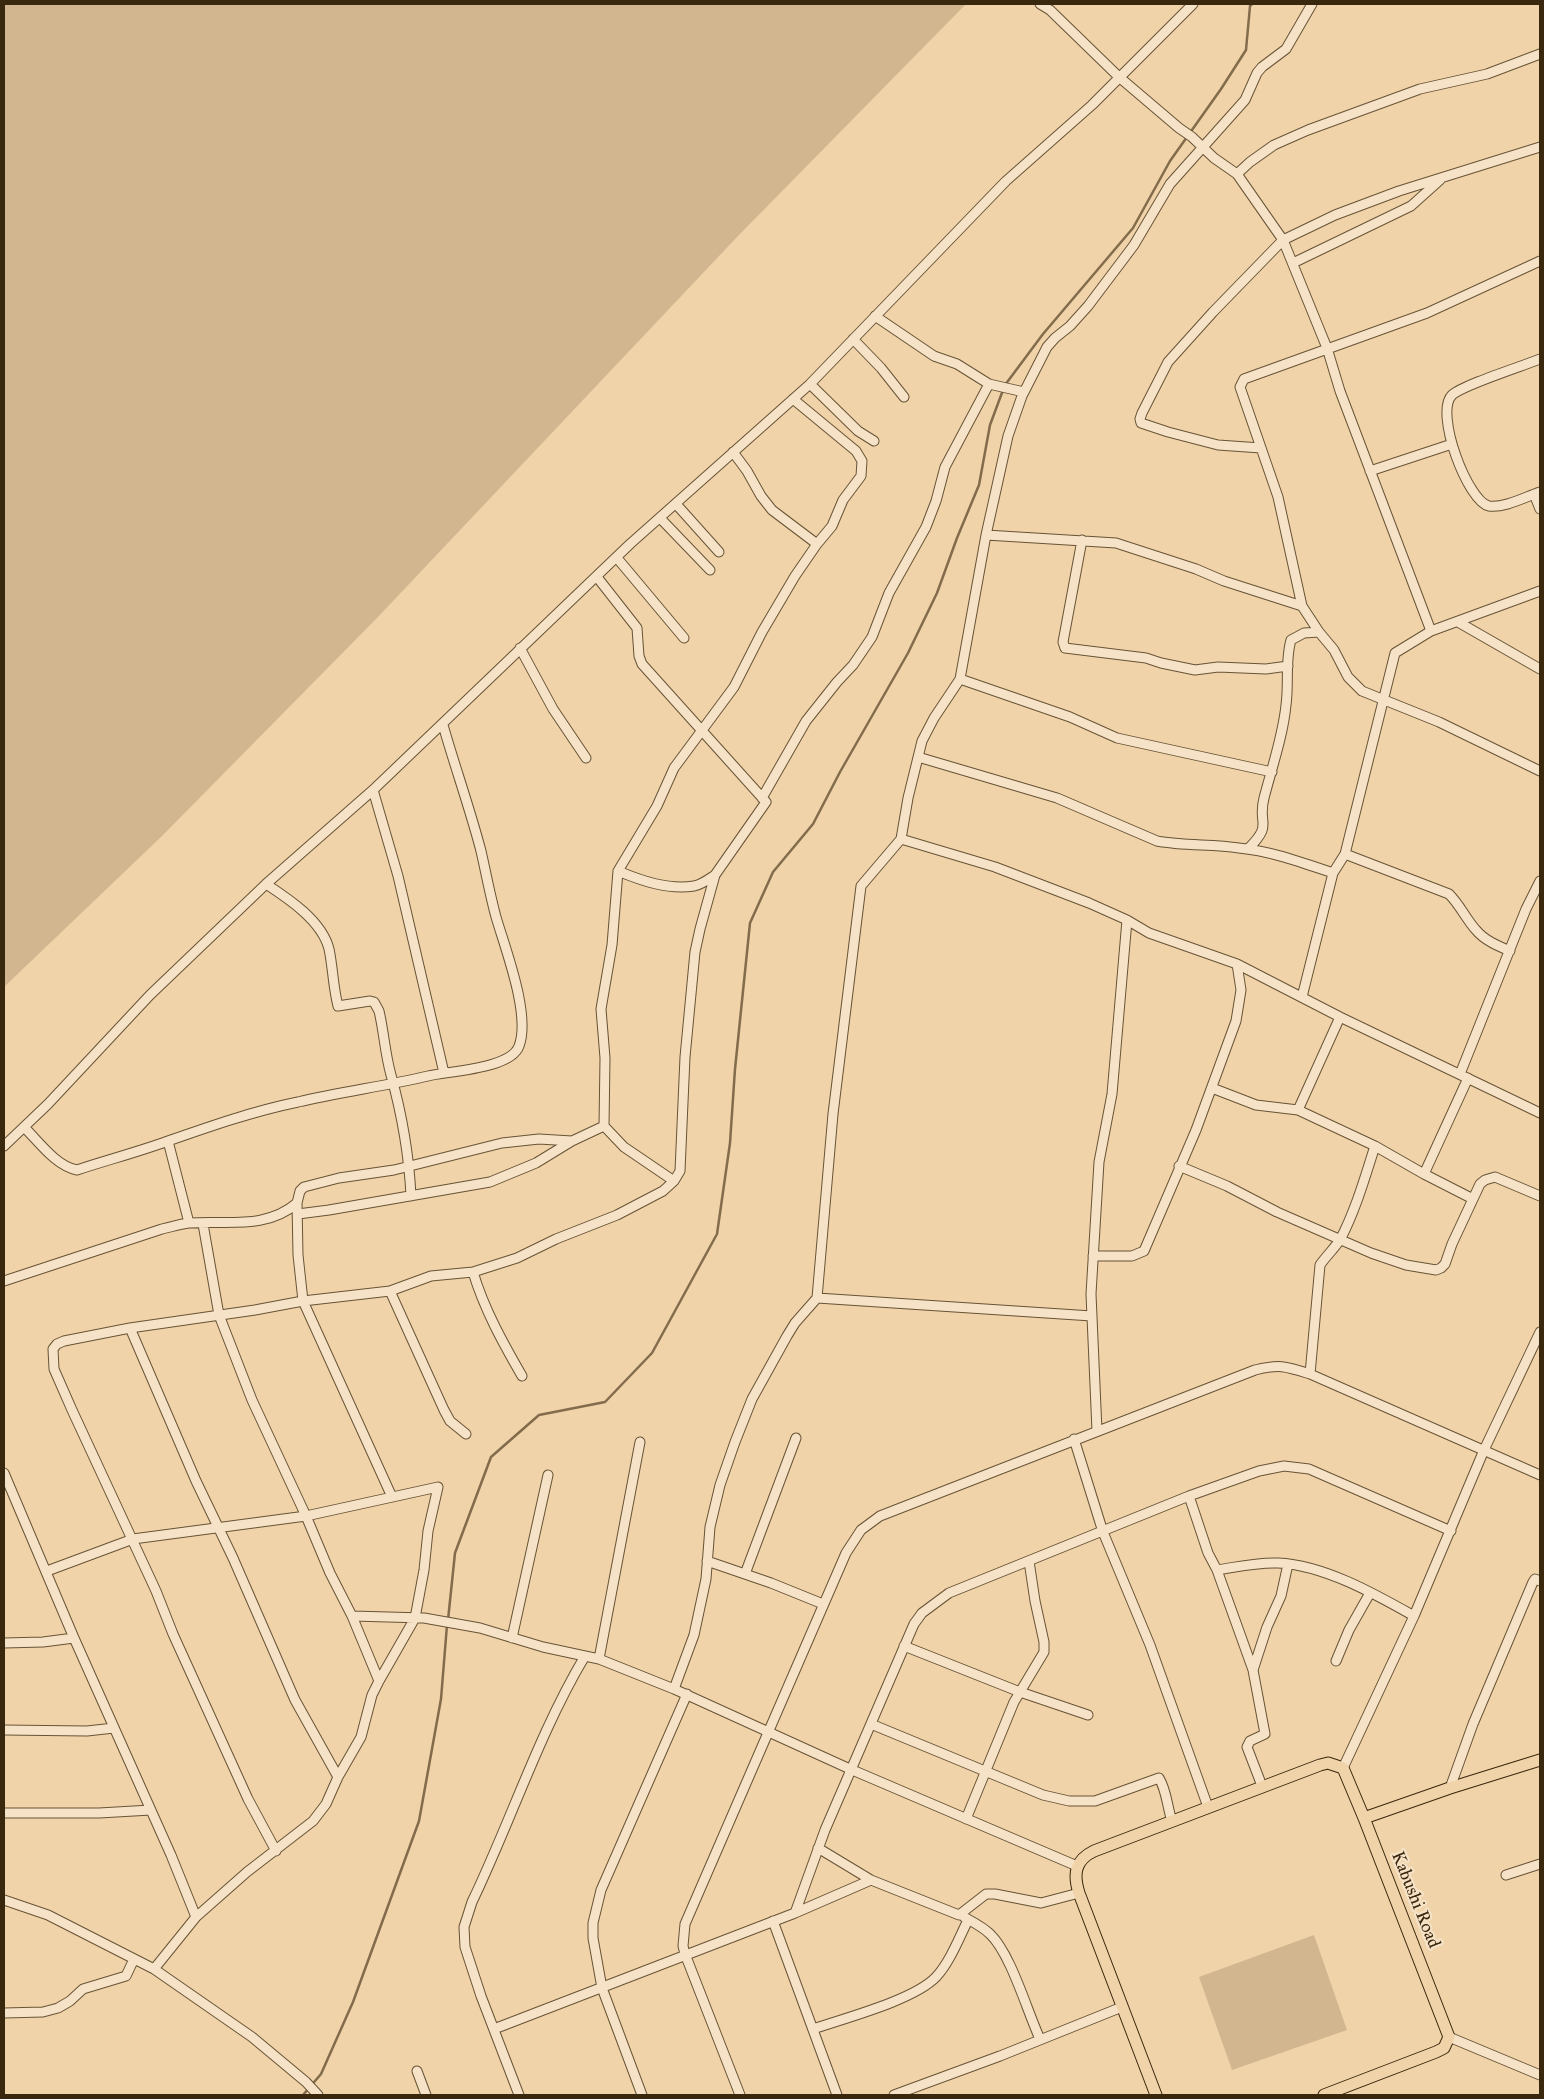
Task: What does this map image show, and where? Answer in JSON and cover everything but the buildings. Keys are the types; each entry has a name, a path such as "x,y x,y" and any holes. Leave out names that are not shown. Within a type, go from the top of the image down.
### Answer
{"main road":[{"path":"1364,1818 1450,1788 1540,1760"},
{"path":"1156,2095 1079,1893 1074,1874 1077,1866 1087,1854 1262,1786 1328,1763 1343,1768"},
{"name":"Kabushi Road","path":"1343,1768 1449,2037"},
{"path":"1324,2095 1436,2052 1444,2048 1449,2037"}],"street":[{"path":"1040,4 1050,10 1119,77 1237,174 1283,240 1327,348 1340,391 1431,631"},
{"path":"4,1146 48,1104 150,995 266,884 373,790 616,558 810,384 1006,181 1092,105 1193,4"},
{"path":"674,1689 694,1635 706,1579 710,1527 720,1485 752,1400 795,1323 816,1298 834,1114 861,886 901,839 922,741 934,718 960,679 986,535 1008,436 1024,392 1047,347 1070,326 1114,273 1134,245 1170,184 1245,100 1252,83 1262,67 1286,49 1312,4"},
{"path":"1237,174 1274,145 1308,130 1420,88 1487,74 1540,54"},
{"path":"1261,448 1218,445 1144,425 1140,419 1155,384 1168,362 1213,312 1283,240 1335,214 1399,191 1540,147"},
{"path":"1293,263 1411,206 1442,179"},
{"path":"1540,262 1427,312 1244,379 1240,386 1278,497 1302,606 1319,632 1334,650 1348,677 1362,691 1439,722 1540,771"},
{"path":"875,316 934,356 957,364 989,384 1024,392"},
{"path":"853,339 881,368 904,397"},
{"path":"1540,359 1472,385 1452,396 1447,407 1446,421 1452,444 1478,500 1488,506 1500,506 1537,493 1540,509"},
{"path":"810,384 858,432 874,441"},
{"path":"762,798 806,721 837,682 854,665 872,637 889,594 926,527 936,501 945,467 989,384"},
{"path":"674,1181 624,1147 604,1126 605,1058 600,1009 612,945 618,871 657,806 674,768 734,687 762,632 804,560 832,526 843,500 861,476 862,461 856,451 793,400"},
{"path":"1370,471 1452,444"},
{"path":"733,452 748,471 760,496 772,510 817,544"},
{"path":"676,504 719,552"},
{"path":"660,518 710,570"},
{"path":"986,535 1116,543 1196,569 1224,582 1302,606"},
{"path":"1082,540 1063,642 1065,648 1146,658 1195,670 1218,667 1266,668 1288,666"},
{"path":"616,558 684,638"},
{"path":"276,1851 248,1799 173,1634 133,1539 110,1495 65,1394 54,1369 53,1349 57,1344 64,1341 130,1328 303,1301 390,1291 431,1276 473,1272 517,1258 617,1215 663,1191 674,1181 680,1171 682,1098 695,952 715,875 766,802 642,664 639,656 637,628 597,577"},
{"path":"1302,997 1333,872 1346,854 1395,653 1431,631 1540,591"},
{"path":"1458,622 1540,669"},
{"path":"1248,849 1260,837 1264,828 1264,800 1286,706 1291,640 1304,633 1319,632"},
{"path":"520,648 553,709 586,758"},
{"path":"960,679 1070,717 1117,738 1272,772"},
{"path":"24,1127 59,1162 68,1168 77,1170 220,1123 352,1090 394,1084 444,1073 466,1071 507,1058 515,1053 519,1048 522,1030 515,981 480,850 443,725"},
{"path":"918,757 1057,798 1157,841 1248,849 1333,872"},
{"path":"373,790 398,876 444,1073"},
{"path":"901,839 995,867 1089,903 1127,920 1148,933 1238,964 1340,1017 1540,1113"},
{"path":"1346,854 1449,894 1476,931 1510,952"},
{"path":"618,871 639,879 675,886 696,886 715,875"},
{"path":"1424,1174 1464,1076 1510,952 1540,881"},
{"path":"266,884 284,896 314,922 323,933 328,948 338,1006 370,1001 376,1004 391,1075 404,1124 412,1196"},
{"path":"1097,1431 1091,1294 1093,1256 1099,1162 1112,1094 1127,920"},
{"path":"1093,1256 1132,1256 1144,1251 1212,1088 1236,1021 1240,1003 1238,964"},
{"path":"1298,1110 1340,1017"},
{"path":"1212,1088 1256,1105 1298,1110 1375,1146 1473,1199"},
{"path":"298,1214 490,1182 536,1163 572,1141 604,1126"},
{"path":"392,1497 303,1301 298,1255 298,1195 304,1187 339,1178 360,1176 410,1166 502,1143 539,1139 572,1141"},
{"path":"168,1141 189,1223"},
{"path":"1310,1374 1320,1265 1340,1240 1361,1191 1375,1146"},
{"path":"1179,1166 1227,1186 1277,1212 1370,1253 1406,1265 1436,1270 1445,1264 1452,1244 1480,1184 1485,1180 1494,1178 1540,1196"},
{"path":"4,1281 135,1237 189,1223 245,1222 263,1219 280,1215 297,1203"},
{"path":"203,1224 219,1315 252,1400 352,1616 379,1681"},
{"path":"473,1272 490,1317 522,1376"},
{"path":"390,1291 444,1410 450,1421 466,1434"},
{"path":"816,1298 1092,1316"},
{"path":"130,1328 295,1700 338,1778"},
{"path":"1343,1768 1414,1616 1484,1450 1540,1332"},
{"path":"740,2095 685,1954 683,1935 689,1914 770,1732 823,1604 846,1553 861,1530 880,1516 1074,1439 1255,1370 1275,1365 1286,1366 1310,1374 1540,1475"},
{"path":"745,1574 796,1438"},
{"path":"1074,1439 1103,1532 1154,1654 1208,1807"},
{"path":"600,1659 640,1442"},
{"path":"795,1913 818,1848 850,1769 914,1624 922,1613 948,1593 1189,1496 1259,1471 1284,1466 1309,1469 1451,1530"},
{"path":"4,1473 6,1486 47,1572 196,1917"},
{"path":"512,1638 548,1475"},
{"path":"47,1572 133,1539 306,1516 438,1488 428,1531 424,1570 415,1618 372,1695 361,1737 326,1804 313,1821 247,1872 196,1917 154,1969"},
{"path":"1189,1496 1208,1553 1217,1570 1253,1670 1265,1734 1250,1741 1247,1747 1262,1786"},
{"path":"706,1561 823,1604"},
{"path":"966,1819 1014,1702 1039,1663 1045,1647 1029,1561"},
{"path":"1217,1570 1263,1563 1288,1564 1323,1573 1370,1592 1414,1616"},
{"path":"1253,1670 1267,1627 1281,1596 1288,1564"},
{"path":"1450,1788 1473,1724 1533,1582 1535,1579 1540,1581"},
{"path":"1336,1661 1370,1592"},
{"path":"352,1616 415,1618 480,1628 543,1648 600,1659 628,1668 850,1769 1077,1866"},
{"path":"4,1643 43,1642 74,1638"},
{"path":"904,1646 1020,1692 1088,1715"},
{"path":"519,2095 472,1970 465,1947 464,1927 472,1902 549,1728 572,1678 586,1656"},
{"path":"642,2095 602,1988 593,1938 595,1909 601,1890 687,1694"},
{"path":"871,1724 1043,1795 1069,1801 1095,1801 1159,1778 1166,1794 1166,1804 1172,1821"},
{"path":"4,1730 78,1731 114,1728"},
{"path":"4,1813 99,1813 151,1810"},
{"path":"818,1848 871,1880 959,1915 990,1934 999,1945 1008,1962 1040,2039"},
{"path":"1506,1875 1540,1864"},
{"path":"494,2028 795,1913 871,1880"},
{"path":"959,1915 986,1894 1041,1903 1079,1893"},
{"path":"4,1900 48,1916 154,1969 252,2037 306,2082 316,2093"},
{"path":"813,2029 918,1991 936,1976 968,1920"},
{"path":"774,1921 837,2095"},
{"path":"4,2013 43,2012 58,2008 70,2001 83,1989 126,1976 134,1959"},
{"path":"894,2095 1000,2056 1122,2007"},
{"path":"1449,2037 1540,2075"},
{"path":"417,2071 426,2095"}],"shaded area":[{"path":"4,4 966,4 737,237 377,618 162,836 4,987"},
{"path":"1314,1935 1347,2030 1232,2070 1199,1977"}],"waterway":[{"path":"1005,385 1043,334 1133,228 1170,161 1246,50 1250,6 1252,4"},
{"path":"448,1620 455,1553 491,1457 539,1415 605,1402 652,1353 717,1234 730,1143 735,1069 750,923 773,872 813,824 840,772 908,653 937,593 979,485 990,425 1003,390"},
{"path":"303,2095 321,2074 353,2002 419,1821 441,1699 447,1625"}]}
